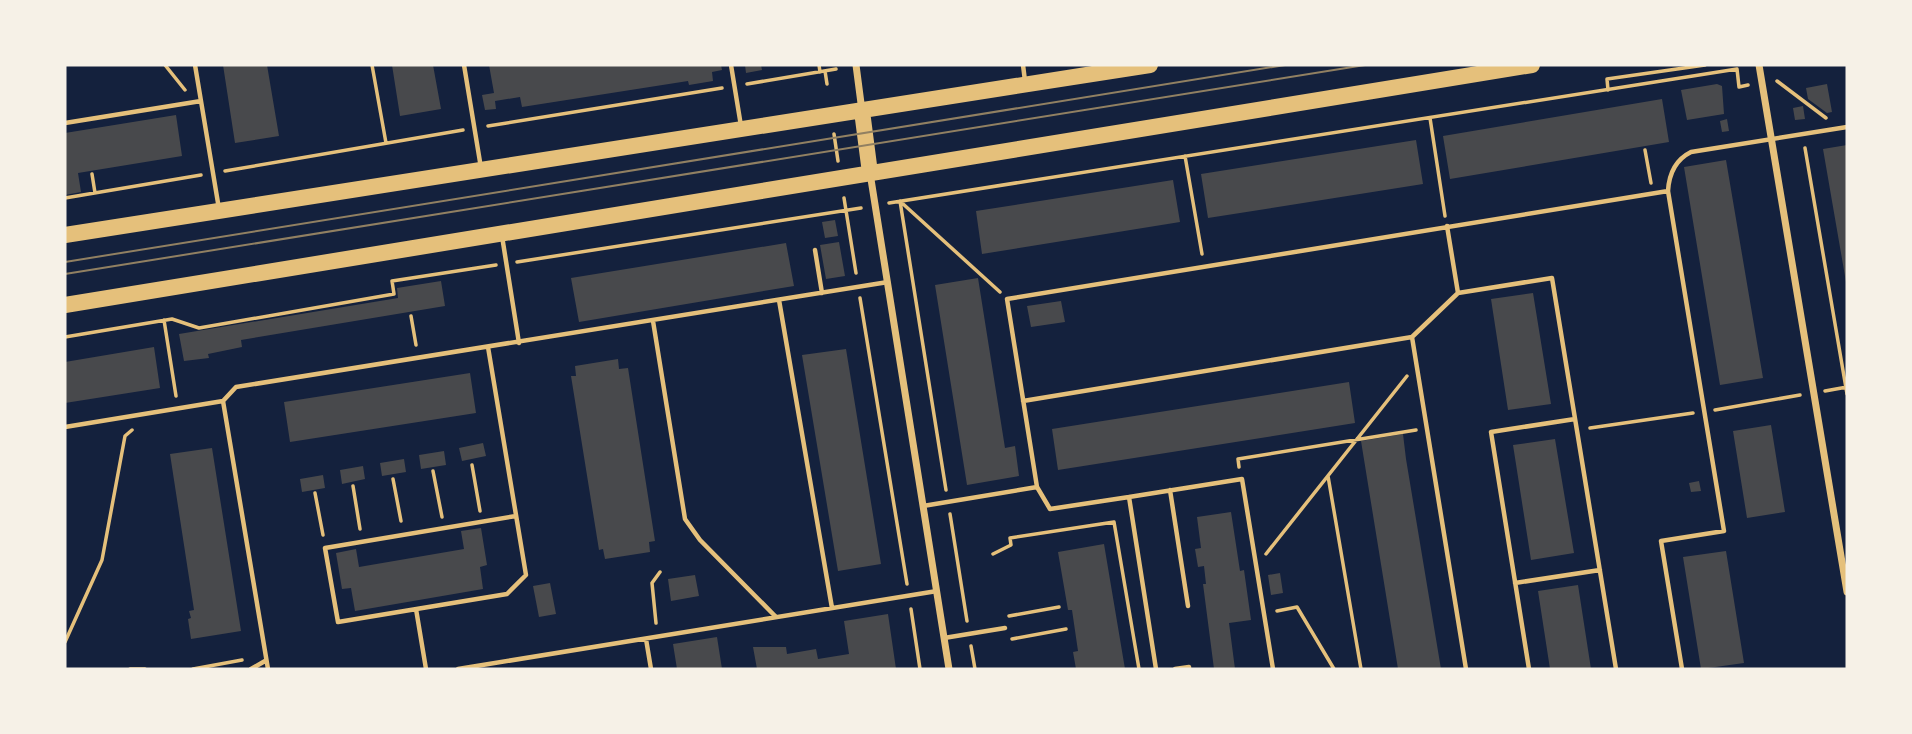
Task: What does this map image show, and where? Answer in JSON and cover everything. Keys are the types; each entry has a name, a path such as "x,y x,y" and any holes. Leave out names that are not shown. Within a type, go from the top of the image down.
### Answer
{"main road":[{"path":"65,235 1150,65"},
{"path":"65,304 1532,65"},
{"path":"862,111 870,173"}],"street":[{"path":"856,65 862,111"},
{"path":"1759,65 1847,592"},
{"path":"870,173 949,669"}],"lane":[{"path":"195,65 198,102 219,211"},
{"path":"464,65 481,171"},
{"path":"731,65 741,130"},
{"path":"1023,65 1026,85"},
{"path":"65,123 198,102"},
{"path":"1682,669 1661,541 1724,531 1668,191 1671,172 1691,152 1847,127"},
{"path":"1273,669 1242,479 1050,509 1037,487 1007,299 1668,191"},
{"path":"1447,226 1458,293"},
{"path":"501,233 519,343"},
{"path":"815,250 822,293"},
{"path":"1023,401 1412,337 1458,293 1552,278 1616,669"},
{"path":"65,427 223,401 236,387 888,282"},
{"path":"779,300 832,608"},
{"path":"653,321 685,519 700,540 776,617"},
{"path":"1412,337 1466,669"},
{"path":"488,347 526,575 507,594 338,622 325,548 516,516"},
{"path":"223,401 268,669"},
{"path":"1529,669 1491,432 1575,419"},
{"path":"923,506 1037,487"},
{"path":"1170,490 1188,606"},
{"path":"1129,497 1156,669"},
{"path":"1515,583 1600,570"},
{"path":"458,669 937,592"},
{"path":"416,609 426,669"},
{"path":"944,638 1005,628"},
{"path":"646,639 651,669"},
{"path":"251,669 265,659"},
{"path":"1175,669 1189,669"}],"path":[{"path":"165,65 198,102"},
{"path":"372,65 386,143"},
{"path":"819,65 827,84"},
{"path":"1608,90 1607,79 1705,65"},
{"path":"1712,65 1713,73"},
{"path":"65,198 836,69"},
{"path":"884,204 1737,69 1739,87 1777,80 1839,128"},
{"path":"1430,118 1447,226"},
{"path":"834,132 838,161"},
{"path":"1803,134 1847,394"},
{"path":"1645,150 1653,193"},
{"path":"1185,156 1204,266"},
{"path":"92,174 95,193"},
{"path":"844,198 920,669"},
{"path":"900,201 1007,299"},
{"path":"900,201 975,669"},
{"path":"65,337 172,319 199,328 394,293 392,281 860,208"},
{"path":"411,316 418,358"},
{"path":"164,320 178,408"},
{"path":"1256,566 1416,363"},
{"path":"1577,430 1847,387"},
{"path":"65,642 102,560 125,436 151,413"},
{"path":"1242,479 1238,459 1427,429"},
{"path":"472,465 482,522"},
{"path":"433,471 444,528"},
{"path":"1328,476 1361,669"},
{"path":"393,479 403,535"},
{"path":"353,486 363,542"},
{"path":"315,492 325,548"},
{"path":"993,554 1011,545 1010,538 1114,522 1139,669"},
{"path":"657,637 652,583 660,572"},
{"path":"1003,617 1059,607"},
{"path":"1264,613 1297,607 1334,669"},
{"path":"1007,640 1066,629"},
{"path":"193,669 265,659"},
{"path":"130,669 145,669"}],"building":[{"path":"223,65 267,65 279,136 235,143"},
{"path":"392,65 433,65 441,109 400,116"},
{"path":"489,65 721,65 722,70 712,72 713,81 689,85 688,81 522,107 520,97 495,101 496,109 485,110 482,95 494,93"},
{"path":"745,65 761,65 762,70 746,73"},
{"path":"1717,84 1722,86 1724,114 1687,120 1681,90"},
{"path":"1827,84 1832,112 1827,113 1808,99 1806,88"},
{"path":"1662,99 1669,142 1450,179 1443,136"},
{"path":"1803,106 1805,119 1795,120 1793,108"},
{"path":"176,115 182,156 78,173 81,192 65,195 65,133"},
{"path":"1727,119 1729,131 1722,132 1720,121"},
{"path":"1416,140 1423,184 1208,218 1201,174"},
{"path":"1847,145 1847,282 1846,282 1823,149"},
{"path":"1726,160 1763,378 1720,385 1684,167"},
{"path":"1173,180 1180,222 982,254 976,211"},
{"path":"835,220 838,236 825,238 822,222"},
{"path":"839,242 845,276 826,279 820,245"},
{"path":"786,243 794,286 579,322 571,278"},
{"path":"978,278 1005,448 1015,446 1019,476 967,485 935,285"},
{"path":"441,281 445,306 241,340 242,347 208,354 209,358 184,361 179,334 398,298 397,288"},
{"path":"1533,293 1551,404 1508,410 1491,299"},
{"path":"1061,301 1065,322 1031,327 1027,306"},
{"path":"154,347 160,388 65,403 65,362"},
{"path":"846,349 881,564 838,571 802,355"},
{"path":"618,359 619,369 628,368 655,541 649,542 650,552 605,559 603,549 599,550 571,376 576,376 575,366"},
{"path":"470,373 476,413 290,442 284,402"},
{"path":"1349,382 1355,423 1058,470 1052,429"},
{"path":"1771,425 1785,512 1747,518 1733,431"},
{"path":"1403,434 1441,669 1398,669 1361,441"},
{"path":"1555,439 1574,553 1531,560 1513,445"},
{"path":"483,443 486,456 462,461 459,448"},
{"path":"212,448 241,631 191,639 188,619 191,618 189,611 194,610 170,454"},
{"path":"444,451 446,465 421,469 419,455"},
{"path":"404,459 406,472 382,476 380,463"},
{"path":"363,466 365,479 342,484 340,470"},
{"path":"323,475 325,488 302,492 300,479"},
{"path":"1699,481 1701,491 1691,492 1689,483"},
{"path":"1231,512 1240,571 1244,570 1251,620 1229,623 1235,669 1214,669 1203,584 1206,584 1204,566 1198,567 1195,549 1201,548 1197,517"},
{"path":"481,528 487,565 480,567 483,589 355,611 351,588 342,589 336,553 356,549 359,567 464,549 461,531"},
{"path":"1104,544 1125,669 1076,669 1073,652 1078,651 1072,610 1068,610 1058,552"},
{"path":"1726,551 1744,663 1701,669 1683,557"},
{"path":"1280,573 1283,593 1271,595 1268,575"},
{"path":"695,575 699,596 671,601 668,579"},
{"path":"550,583 556,614 539,617 533,586"},
{"path":"1578,585 1591,669 1550,669 1538,591"},
{"path":"888,614 896,669 757,669 753,647 786,647 787,654 816,649 818,659 849,654 844,621"},
{"path":"717,637 722,669 677,669 673,644"}],"tram line":[{"path":"65,262 1285,65"},
{"path":"65,274 1365,65"}]}
